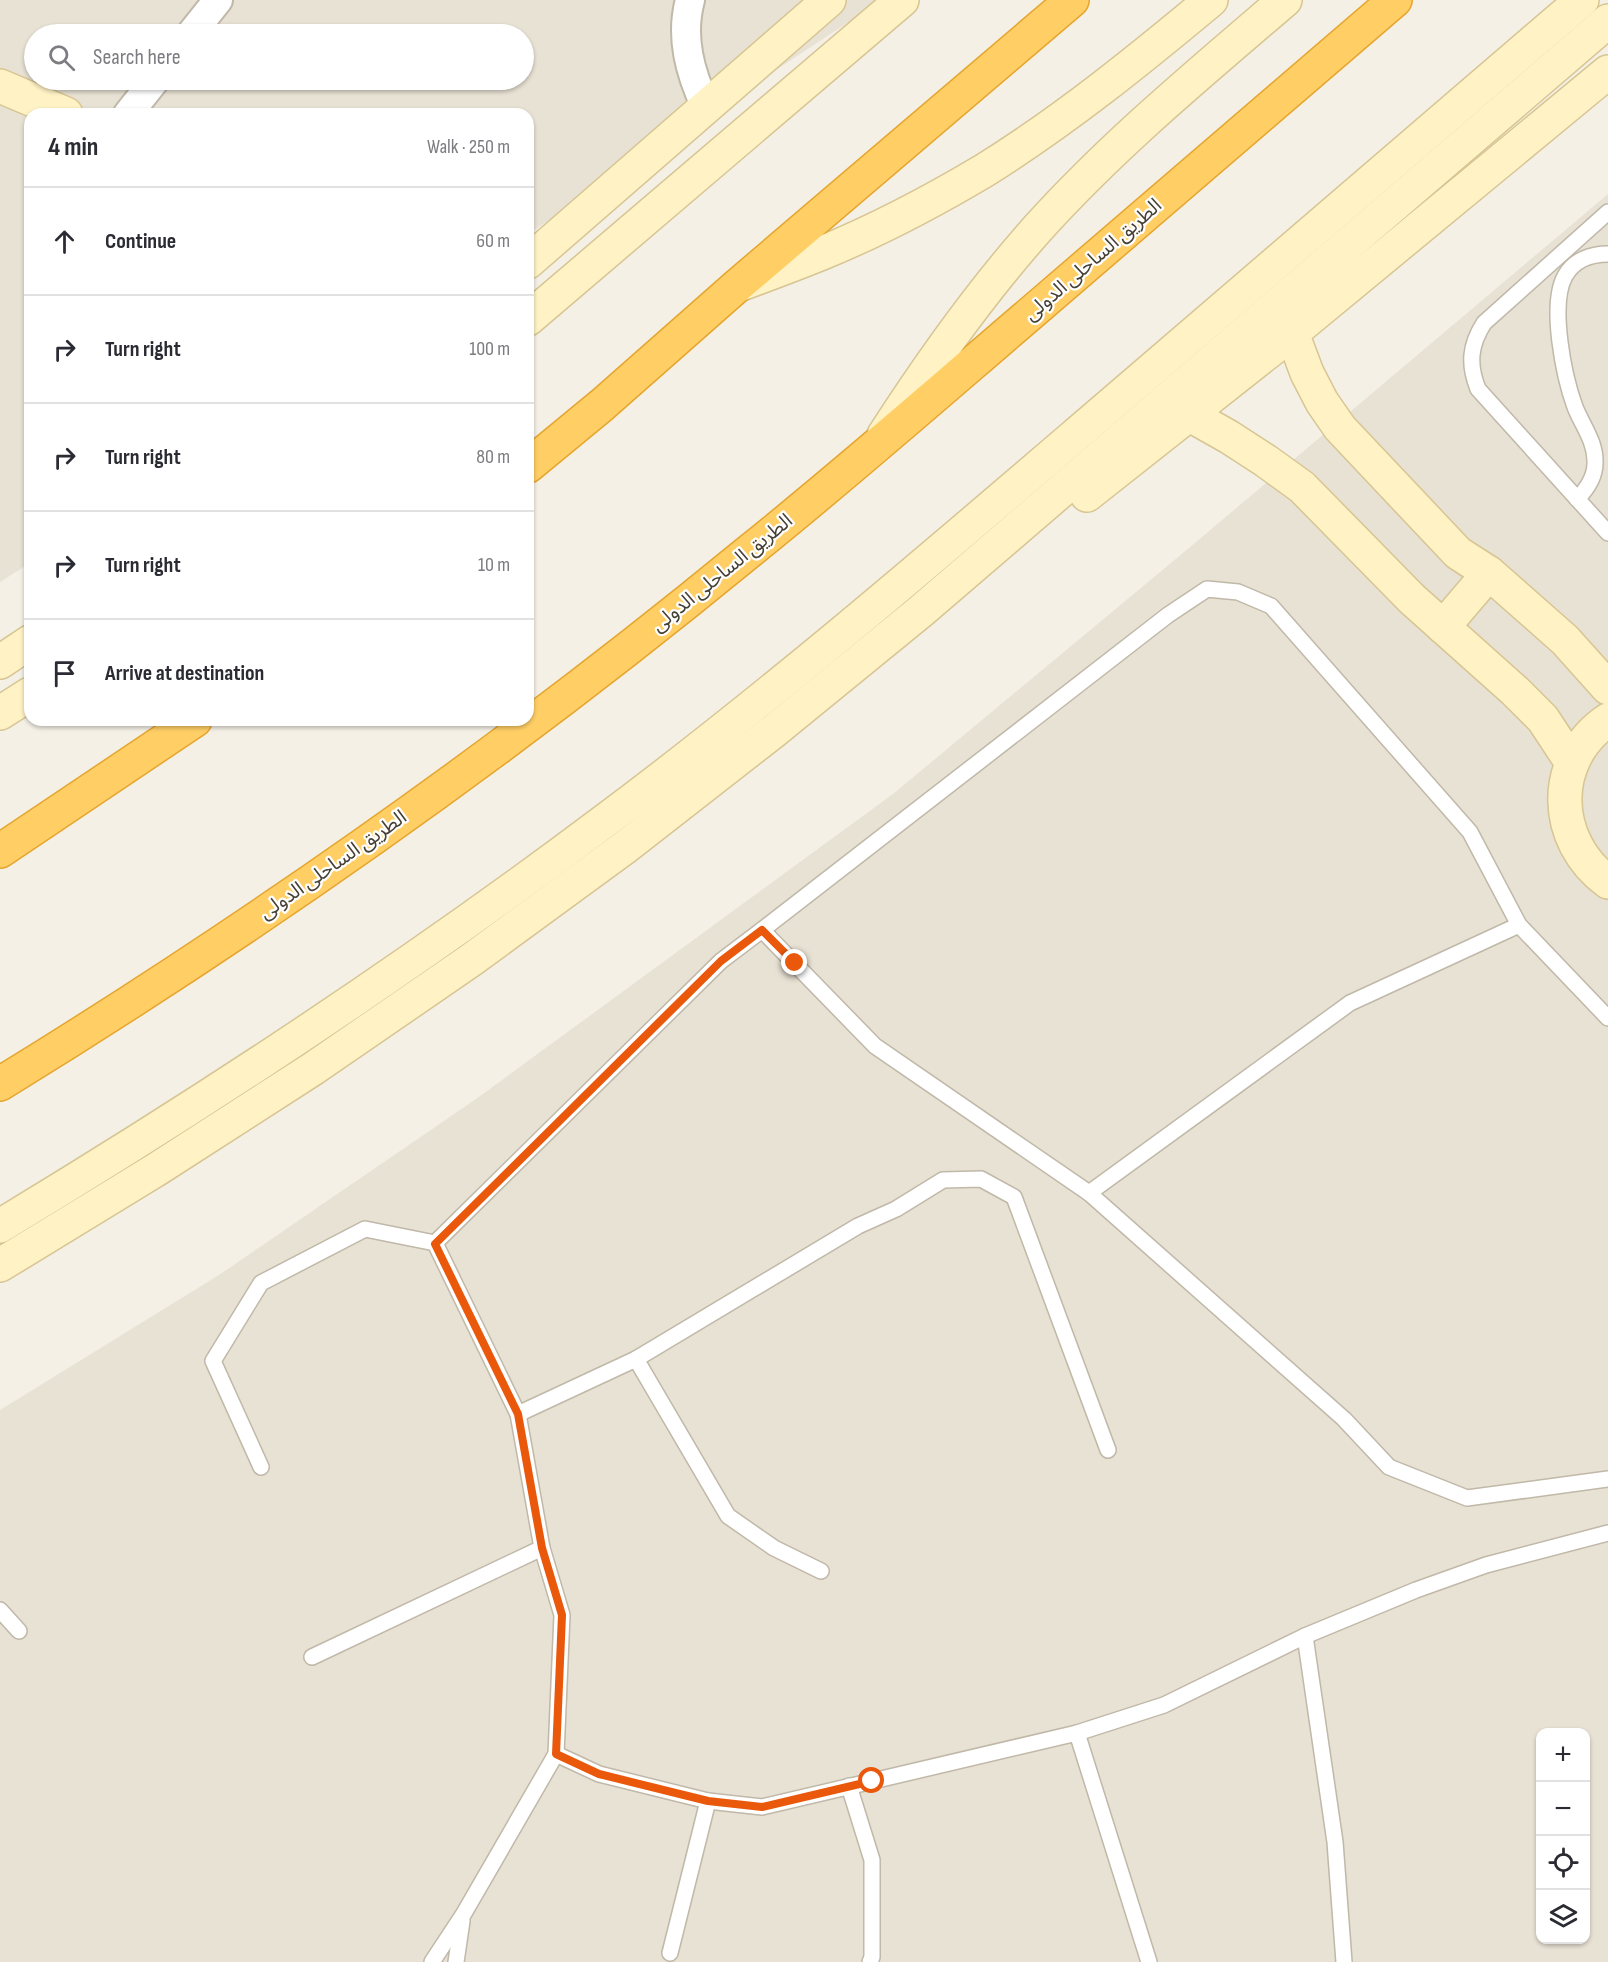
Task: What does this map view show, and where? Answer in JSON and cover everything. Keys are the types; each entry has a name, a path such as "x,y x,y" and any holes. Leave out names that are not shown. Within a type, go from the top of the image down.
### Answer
{"highway":[{"path":"534,461 1072,0"},
{"name":"الطريق الساحلى الدولى","path":"534,720 745,556 1395,0"},
{"path":"0,851 186,726"},
{"name":"الطريق الساحلى الدولى","path":"0,1084 205,954 337,864 526,726"}],"main road":[{"path":"534,315 902,0"},
{"path":"738,285 823,253 906,214 985,170 1060,119 1134,64 1211,0"},
{"path":"876,446 933,361 980,297 1038,228 1101,162 1168,100 1285,0"},
{"path":"0,1226 137,1143 296,1041 452,934 717,735 900,586 1582,0"},
{"path":"534,257 819,7"},
{"path":"0,1265 154,1171 314,1068 471,960 624,848 774,731 921,611 1608,21"},
{"path":"921,611 1093,491 1190,415 1608,72"},
{"path":"0,86 52,108"},
{"path":"1292,333 1307,373 1322,402 1340,428 1458,553 1489,573 1565,640 1608,688"},
{"path":"1190,415 1238,443 1302,488 1412,598 1543,719 1572,763"},
{"path":"1443,627 1489,573"},
{"path":"0,662 24,646"},
{"path":"0,713 24,698"},
{"path":"1608,720 1586,740 1572,763 1566,786 1564,809 1569,832 1580,854 1595,872 1608,882"}],"street":[{"path":"199,24 218,0"},
{"path":"690,0 686,33 688,58 695,83 706,106"},
{"path":"133,108 147,90"}],"lane":[{"path":"1608,212 1484,323 1472,348 1471,362 1478,389 1608,533"},
{"path":"1577,499 1593,477 1596,464 1595,451 1575,407 1560,345 1561,286 1566,274 1584,258 1596,254 1608,254"},
{"path":"1544,269 1561,286"},
{"path":"435,1244 721,961 1168,615 1207,589 1238,592 1271,606 1470,832 1519,925 1608,1018"},
{"path":"1089,1193 1350,1003 1519,925"},
{"path":"762,930 875,1046 1089,1193 1344,1419 1389,1467 1467,1498 1608,1479"},
{"path":"518,1414 636,1359 826,1244 858,1226 897,1209 943,1180 981,1179 1014,1197 1108,1450"},
{"path":"261,1467 213,1361 261,1283 365,1229 435,1244"},
{"path":"432,1962 463,1915 556,1754 562,1615 542,1548 518,1414 435,1244"},
{"path":"636,1359 728,1516 774,1548 821,1571"},
{"path":"556,1754 599,1774 708,1801 762,1807 1077,1733 1164,1705 1305,1636 1416,1590 1486,1565 1608,1533"},
{"path":"312,1657 542,1548"},
{"path":"0,1610 19,1631"},
{"path":"1305,1636 1335,1842 1344,1962"},
{"path":"1077,1733 1149,1962"},
{"path":"849,1786 872,1860 872,1957 870,1962"},
{"path":"670,1953 708,1801"},
{"path":"456,1962 463,1915"}],"shaded area":[{"path":"0,0 882,0 534,230 534,108 24,108 24,567 0,582"},
{"path":"1608,194 1608,1962 0,1962 0,1410 219,1275 476,1099 893,794 1189,548"}],"route":[{"path":"795,963 762,930 721,961 435,1244 518,1414 542,1548 562,1615 556,1754 599,1774 708,1801 762,1807 872,1781"}]}
